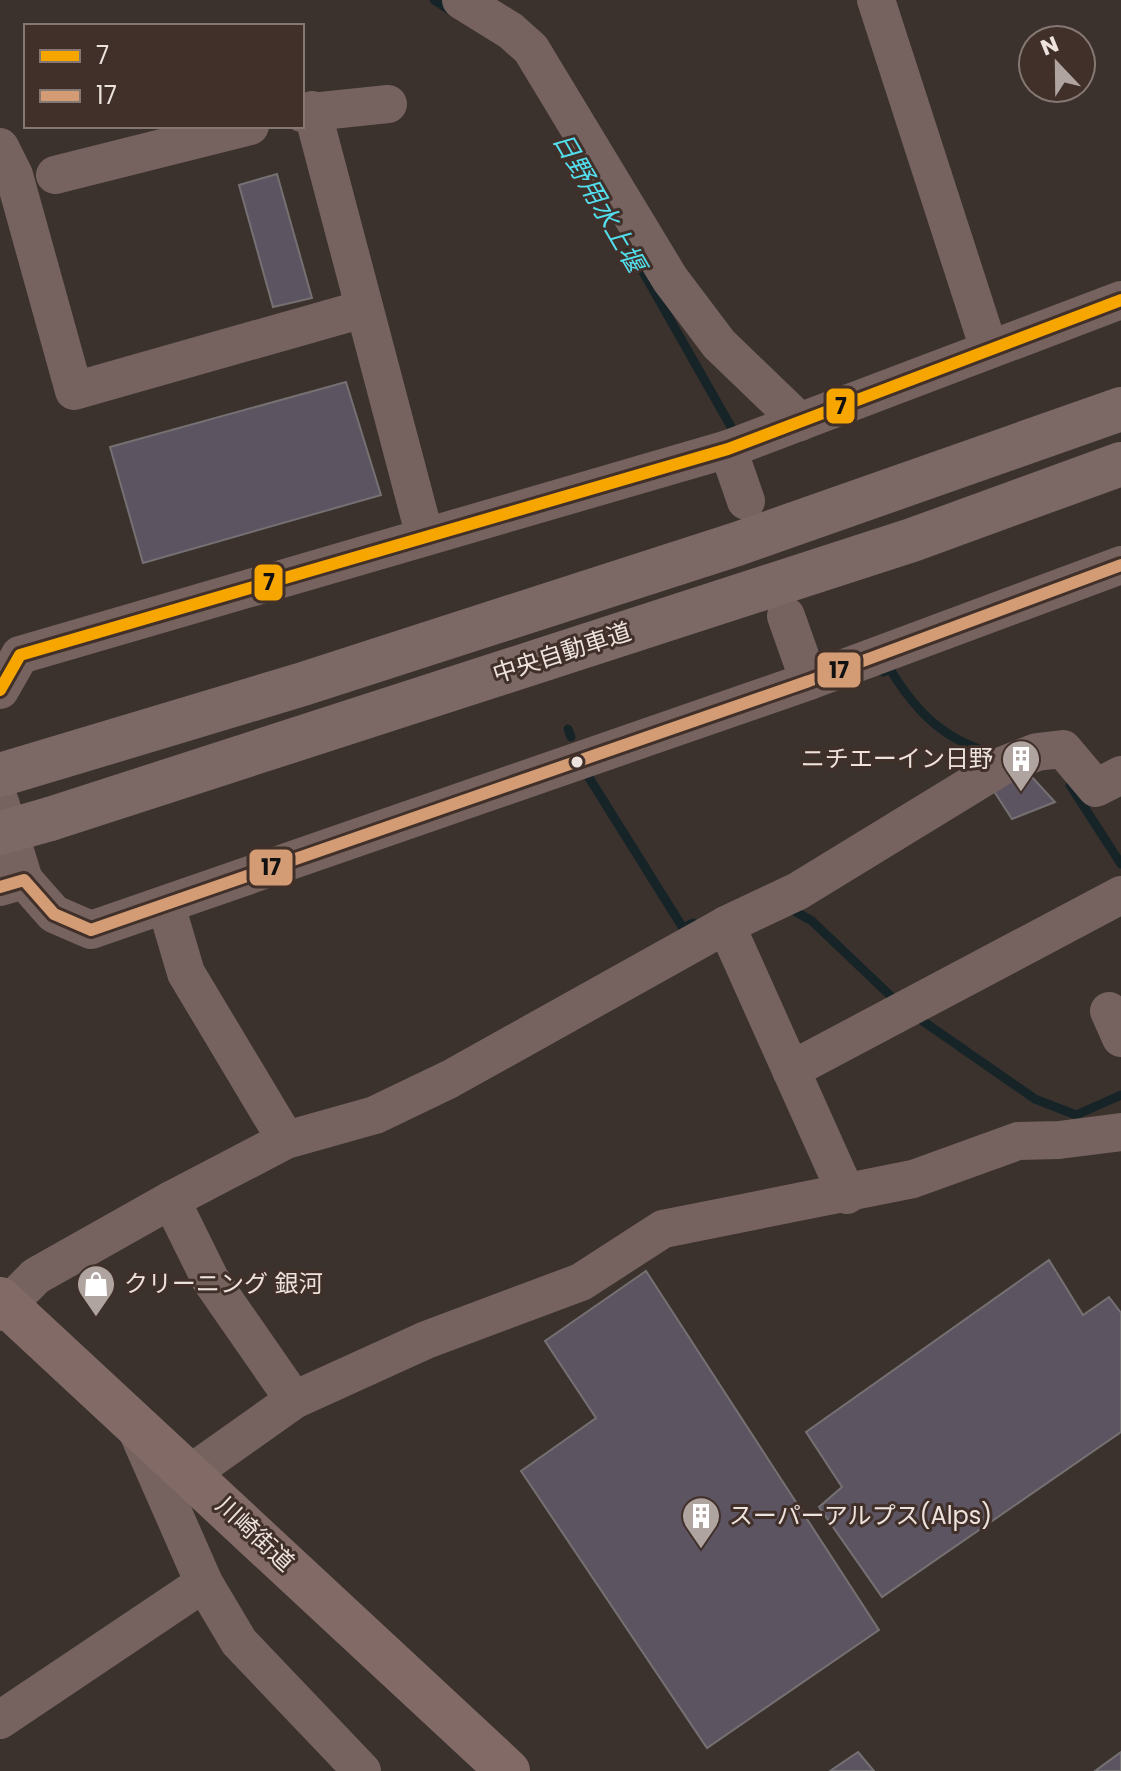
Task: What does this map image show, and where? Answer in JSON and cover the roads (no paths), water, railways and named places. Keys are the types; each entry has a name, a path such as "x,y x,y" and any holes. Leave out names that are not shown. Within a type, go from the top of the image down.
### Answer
{"highway":[{"name":"中央自動車道","path":"19,770 737,544 1121,409"},
{"name":"中央自動車道","path":"0,833 912,540 1121,464"}],"main road":[{"name":"川崎街道","path":"2,1305 136,1428 191,1473 508,1771"}],"street":[{"path":"461,0 511,31 531,49 670,279 719,344 800,422"},
{"path":"876,0 989,349"},
{"path":"388,104 307,111 425,537"},
{"path":"55,175 242,128"},
{"path":"0,147 14,175 74,391 363,309"},
{"path":"0,690 20,655 728,449 1121,300"},
{"path":"728,449 746,501"},
{"path":"0,802 12,884 54,914 91,930 809,681 1121,565"},
{"path":"786,616 809,681"},
{"path":"2,1305 36,1276 286,1140 375,1115 450,1079 726,925 798,891 1020,758 1063,749 1096,788 1121,775"},
{"path":"791,1070 1121,895"},
{"path":"166,905 186,973 286,1140"},
{"path":"726,925 847,1195"},
{"path":"191,1473 294,1400 426,1340 581,1282 663,1229 847,1195 913,1179 1018,1141 1059,1140 1121,1132"},
{"path":"171,1200 210,1279 294,1400"},
{"path":"136,1428 204,1583 239,1642 362,1771"},
{"path":"3,1713 204,1583"}],"waterway":[{"name":"日野用水上堰","path":"434,0 451,11"},
{"name":"日野用水上堰","path":"630,249 734,432"},
{"name":"日野用水上堰","path":"883,672 890,669 911,700 950,735 1001,755"},
{"path":"568,729 571,737"},
{"path":"583,768 683,928 693,923"},
{"name":"日野用水上堰","path":"1070,785 1121,864"},
{"path":"789,908 812,921 897,1002"},
{"path":"917,1017 1035,1099 1076,1115 1121,1095"}],"place":[{"name":"ニチエーイン日野","path":"1021,793"},
{"name":"クリーニング 銀河","path":"96,1318"},
{"name":"スーパーアルプス(Alps)","path":"701,1550"}]}
